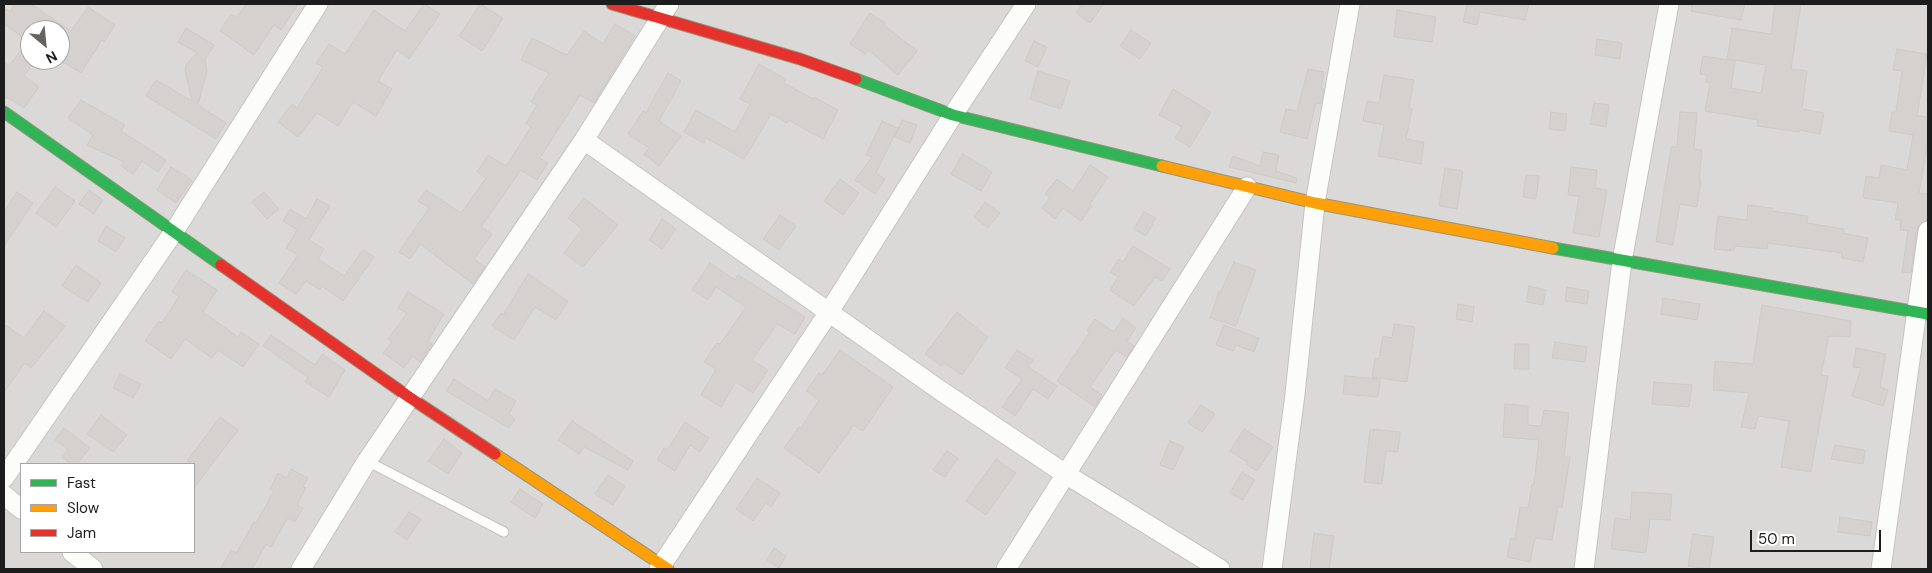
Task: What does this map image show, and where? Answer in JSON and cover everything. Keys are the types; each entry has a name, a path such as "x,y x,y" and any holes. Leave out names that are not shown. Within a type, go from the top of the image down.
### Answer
{"street":[{"path":"4,478 173,233 318,4"},
{"path":"612,4 664,10 953,115 1247,187 1315,203 1622,261 1922,313"},
{"path":"4,112 173,233 409,397 663,568 1026,4"},
{"path":"1272,569 1315,203 1350,4"},
{"path":"1584,569 1622,261 1669,4"},
{"path":"301,569 367,461 409,397 584,140 664,10"},
{"path":"584,140 941,391 1067,475 1220,569"},
{"path":"1006,569 1247,187"},
{"path":"1882,569 1922,313 1928,231"},
{"path":"4,495 20,508"},
{"path":"73,553 93,569"}],"lane":[{"path":"367,461 504,532"}],"shaded area":[{"path":"4,4 1928,4 1928,569 4,569"}],"building":[{"path":"15,4 31,4 55,20 20,20 20,35 4,24 4,8 10,12"},
{"path":"246,4 298,4 281,30 274,25 254,55 220,31 231,14 237,18"},
{"path":"424,4 440,14 409,59 397,50 378,81 392,89 376,116 353,102 338,126 317,113 298,137 278,122 292,104 297,108 323,67 316,63 329,44 345,54 374,10 405,31"},
{"path":"480,4 503,18 482,51 459,36"},
{"path":"1082,4 1104,4 1090,23 1076,13"},
{"path":"1467,4 1529,4 1525,20 1480,12 1477,25 1463,22"},
{"path":"1692,4 1745,4 1741,20 1691,11"},
{"path":"1775,4 1801,4 1791,69 1807,71 1802,109 1824,113 1820,134 1757,126 1758,120 1705,111 1710,83 1706,82 1707,75 1700,74 1703,56 1735,61 1731,88 1761,93 1766,65 1727,59 1732,28 1771,34"},
{"path":"88,7 115,25 104,42 102,40 81,73 70,66 70,30"},
{"path":"1397,10 1436,17 1432,42 1394,37"},
{"path":"870,13 885,23 884,25 917,51 898,75 868,50 865,54 850,44"},
{"path":"615,24 635,36 594,103 580,95 540,158 548,163 537,180 521,170 481,227 492,234 474,259 485,267 473,284 420,244 410,259 399,252 429,208 418,201 426,190 461,213 486,178 477,172 488,155 506,166 531,127 526,123 537,105 531,102 549,73 521,60 532,38 567,55 584,31 603,44"},
{"path":"186,28 214,45 205,59 207,71 198,105 226,123 216,139 146,96 156,80 192,101 185,70 186,65 197,53 178,42"},
{"path":"1131,30 1151,43 1140,59 1120,46"},
{"path":"1597,39 1622,43 1620,59 1595,55"},
{"path":"1034,41 1047,47 1038,67 1025,61"},
{"path":"1897,49 1927,54 1917,116 1928,117 1928,140 1919,193 1928,194 1928,212 1927,220 1919,224 1917,229 1911,273 1902,272 1908,231 1900,230 1901,220 1895,220 1898,203 1863,198 1866,176 1879,178 1881,165 1907,170 1913,135 1889,131 1892,112 1896,112 1902,71 1893,70"},
{"path":"20,52 20,70 28,70 24,76 39,87 24,108 4,97 4,62 9,66"},
{"path":"759,64 786,79 784,83 838,110 823,139 788,120 787,123 771,114 744,159 706,138 704,143 684,132 696,110 735,132 750,104 740,99"},
{"path":"1308,69 1324,72 1321,89 1324,89 1321,104 1316,103 1307,139 1280,132 1286,109 1297,111"},
{"path":"1038,71 1070,81 1061,109 1030,99"},
{"path":"668,73 681,81 659,121 681,136 659,166 644,154 649,148 628,134 643,111 646,113"},
{"path":"1384,75 1414,80 1409,108 1412,109 1406,139 1424,142 1421,164 1378,156 1384,125 1363,121 1367,101 1379,103"},
{"path":"1173,89 1211,112 1190,147 1175,138 1182,127 1159,115"},
{"path":"81,100 125,125 121,131 166,160 158,172 142,161 133,174 121,166 124,162 87,145 93,135 68,118"},
{"path":"1594,103 1609,105 1606,127 1590,124"},
{"path":"1551,112 1567,114 1565,131 1549,129"},
{"path":"1680,112 1697,113 1694,149 1702,150 1699,180 1701,180 1697,207 1680,204 1673,245 1656,242 1671,147 1677,147"},
{"path":"902,120 917,125 910,143 895,137"},
{"path":"882,121 898,128 876,173 885,179 875,194 855,180 872,157 866,155"},
{"path":"1263,152 1279,155 1276,171 1297,178 1296,183 1229,167 1233,156 1260,166"},
{"path":"963,154 992,172 981,191 951,174"},
{"path":"1090,165 1108,177 1090,204 1092,206 1081,221 1063,208 1055,219 1042,208 1050,198 1045,194 1057,179 1073,191"},
{"path":"171,167 192,180 176,203 157,190"},
{"path":"1571,167 1597,170 1595,188 1607,190 1599,237 1573,233 1579,196 1568,195"},
{"path":"1445,168 1463,171 1457,209 1439,206"},
{"path":"1526,175 1539,176 1536,199 1523,197"},
{"path":"840,179 859,193 843,215 824,201"},
{"path":"55,187 75,201 56,227 36,213"},
{"path":"89,190 103,200 94,214 79,204"},
{"path":"17,192 33,203 4,246 4,212"},
{"path":"264,192 279,209 267,219 252,202"},
{"path":"584,198 618,225 583,267 564,253 582,229 568,218"},
{"path":"317,199 330,206 309,240 324,249 318,259 344,276 363,250 374,257 343,301 322,286 320,290 306,281 296,294 279,283 298,255 286,248 297,230 283,221 290,209 306,219"},
{"path":"985,202 1000,213 988,228 974,217"},
{"path":"1748,205 1772,208 1772,211 1808,216 1807,223 1844,229 1843,233 1868,238 1863,262 1841,258 1842,253 1768,243 1767,249 1735,246 1734,251 1714,249 1718,216 1747,220"},
{"path":"1144,212 1156,218 1146,236 1134,229"},
{"path":"780,215 796,226 779,250 763,239"},
{"path":"662,219 676,229 662,249 649,240"},
{"path":"106,226 125,238 116,252 98,241"},
{"path":"1133,246 1170,269 1162,281 1155,277 1134,306 1110,290 1118,277 1110,272 1119,259 1123,262"},
{"path":"1234,262 1256,270 1236,326 1210,318 1219,291 1221,291"},
{"path":"710,263 735,280 738,275 805,317 795,334 777,324 752,360 768,370 753,393 736,382 721,407 701,395 716,369 704,362 717,343 720,344 746,307 716,287 708,300 692,290"},
{"path":"76,265 101,283 88,302 62,286"},
{"path":"186,270 217,290 203,312 238,337 241,332 259,344 243,367 218,350 212,358 185,339 171,359 145,341 159,321 162,323 179,296 172,292"},
{"path":"528,274 568,301 556,320 535,307 514,340 492,326 501,313 503,315"},
{"path":"1529,286 1546,290 1543,305 1526,302"},
{"path":"1567,287 1589,291 1587,304 1565,301"},
{"path":"408,292 444,314 428,341 432,344 420,362 412,356 404,368 383,353 392,342 388,339 407,313 398,308"},
{"path":"1663,298 1700,304 1697,320 1661,314"},
{"path":"1458,304 1474,307 1472,322 1456,319"},
{"path":"1762,305 1851,321 1850,337 1829,336 1821,375 1828,376 1811,472 1781,467 1789,421 1758,416 1755,429 1741,427 1749,393 1713,390 1715,361 1753,364"},
{"path":"44,311 65,326 31,368 25,363 4,392 4,324 24,338"},
{"path":"957,312 988,337 962,375 944,363 941,366 925,354"},
{"path":"1123,318 1136,328 1127,341 1134,346 1127,357 1116,350 1090,387 1102,395 1095,407 1057,381 1090,332 1087,330 1095,319 1114,332"},
{"path":"1394,324 1415,327 1407,382 1372,377 1375,358 1379,359 1383,336 1392,338"},
{"path":"1224,325 1259,338 1254,352 1236,345 1233,351 1216,345"},
{"path":"271,335 315,365 322,354 345,370 329,397 305,382 308,377 263,346"},
{"path":"1555,342 1587,347 1585,362 1552,358"},
{"path":"1515,344 1529,344 1529,369 1514,369"},
{"path":"1856,348 1886,354 1880,387 1888,390 1883,406 1852,396 1861,368 1853,367"},
{"path":"840,350 893,387 863,431 854,425 819,473 784,448 799,427 801,428 819,400 806,391 819,373 822,375"},
{"path":"1017,350 1033,360 1028,367 1057,386 1048,399 1033,389 1015,416 1002,407 1022,379 1005,368"},
{"path":"120,374 141,384 133,398 113,388"},
{"path":"1345,376 1380,379 1378,397 1343,394"},
{"path":"454,379 488,401 495,389 516,401 509,414 515,419 509,428 446,391"},
{"path":"1654,382 1692,385 1689,407 1652,404"},
{"path":"1505,404 1528,406 1528,425 1541,426 1544,410 1569,413 1564,457 1570,457 1562,507 1558,507 1552,540 1535,538 1530,562 1507,557 1511,538 1515,539 1520,507 1528,508 1532,484 1534,484 1539,440 1503,437"},
{"path":"1201,405 1215,414 1202,432 1188,423"},
{"path":"101,415 127,435 113,452 87,434"},
{"path":"220,417 238,430 195,487 195,463 187,461"},
{"path":"572,421 633,461 628,470 584,447 579,454 558,440"},
{"path":"685,422 709,438 700,452 690,445 675,471 657,460 664,448 667,450"},
{"path":"64,428 90,448 78,463 70,463 62,457 68,449 55,440"},
{"path":"1244,429 1273,447 1257,471 1230,451"},
{"path":"1370,429 1400,432 1398,452 1386,451 1382,484 1364,482"},
{"path":"444,439 462,453 448,474 428,461"},
{"path":"1170,441 1184,447 1173,470 1160,465"},
{"path":"1835,445 1865,450 1863,464 1831,459"},
{"path":"947,451 958,458 945,477 933,470"},
{"path":"996,459 1016,473 986,515 966,501"},
{"path":"291,469 308,478 303,487 306,488 297,505 303,508 295,522 288,518 271,547 266,544 252,569 220,569 231,550 236,553 254,522 256,523 274,491 270,489 278,473 287,478"},
{"path":"1242,472 1255,480 1243,500 1230,493"},
{"path":"608,475 625,486 613,505 595,494"},
{"path":"757,478 780,493 771,507 766,503 753,521 736,509"},
{"path":"520,489 543,504 535,518 511,502"},
{"path":"1632,492 1672,494 1670,520 1650,519 1646,553 1611,549 1615,518 1630,520"},
{"path":"409,512 421,519 407,540 395,532"},
{"path":"1840,517 1872,522 1870,536 1838,532"},
{"path":"1314,533 1334,536 1329,569 1310,569"},
{"path":"1693,534 1714,537 1709,569 1688,566"},
{"path":"774,548 786,556 779,568 767,560"}],"traffic: fast":[{"path":"856,79 953,115 1162,166"},
{"path":"4,112 221,265"},
{"path":"1553,248 1928,314"}],"traffic: slow":[{"path":"1162,166 1315,203 1553,248"},
{"path":"495,454 668,569"}],"traffic: jam":[{"path":"612,4 800,59 856,79"},
{"path":"221,265 409,397 495,454"}]}
